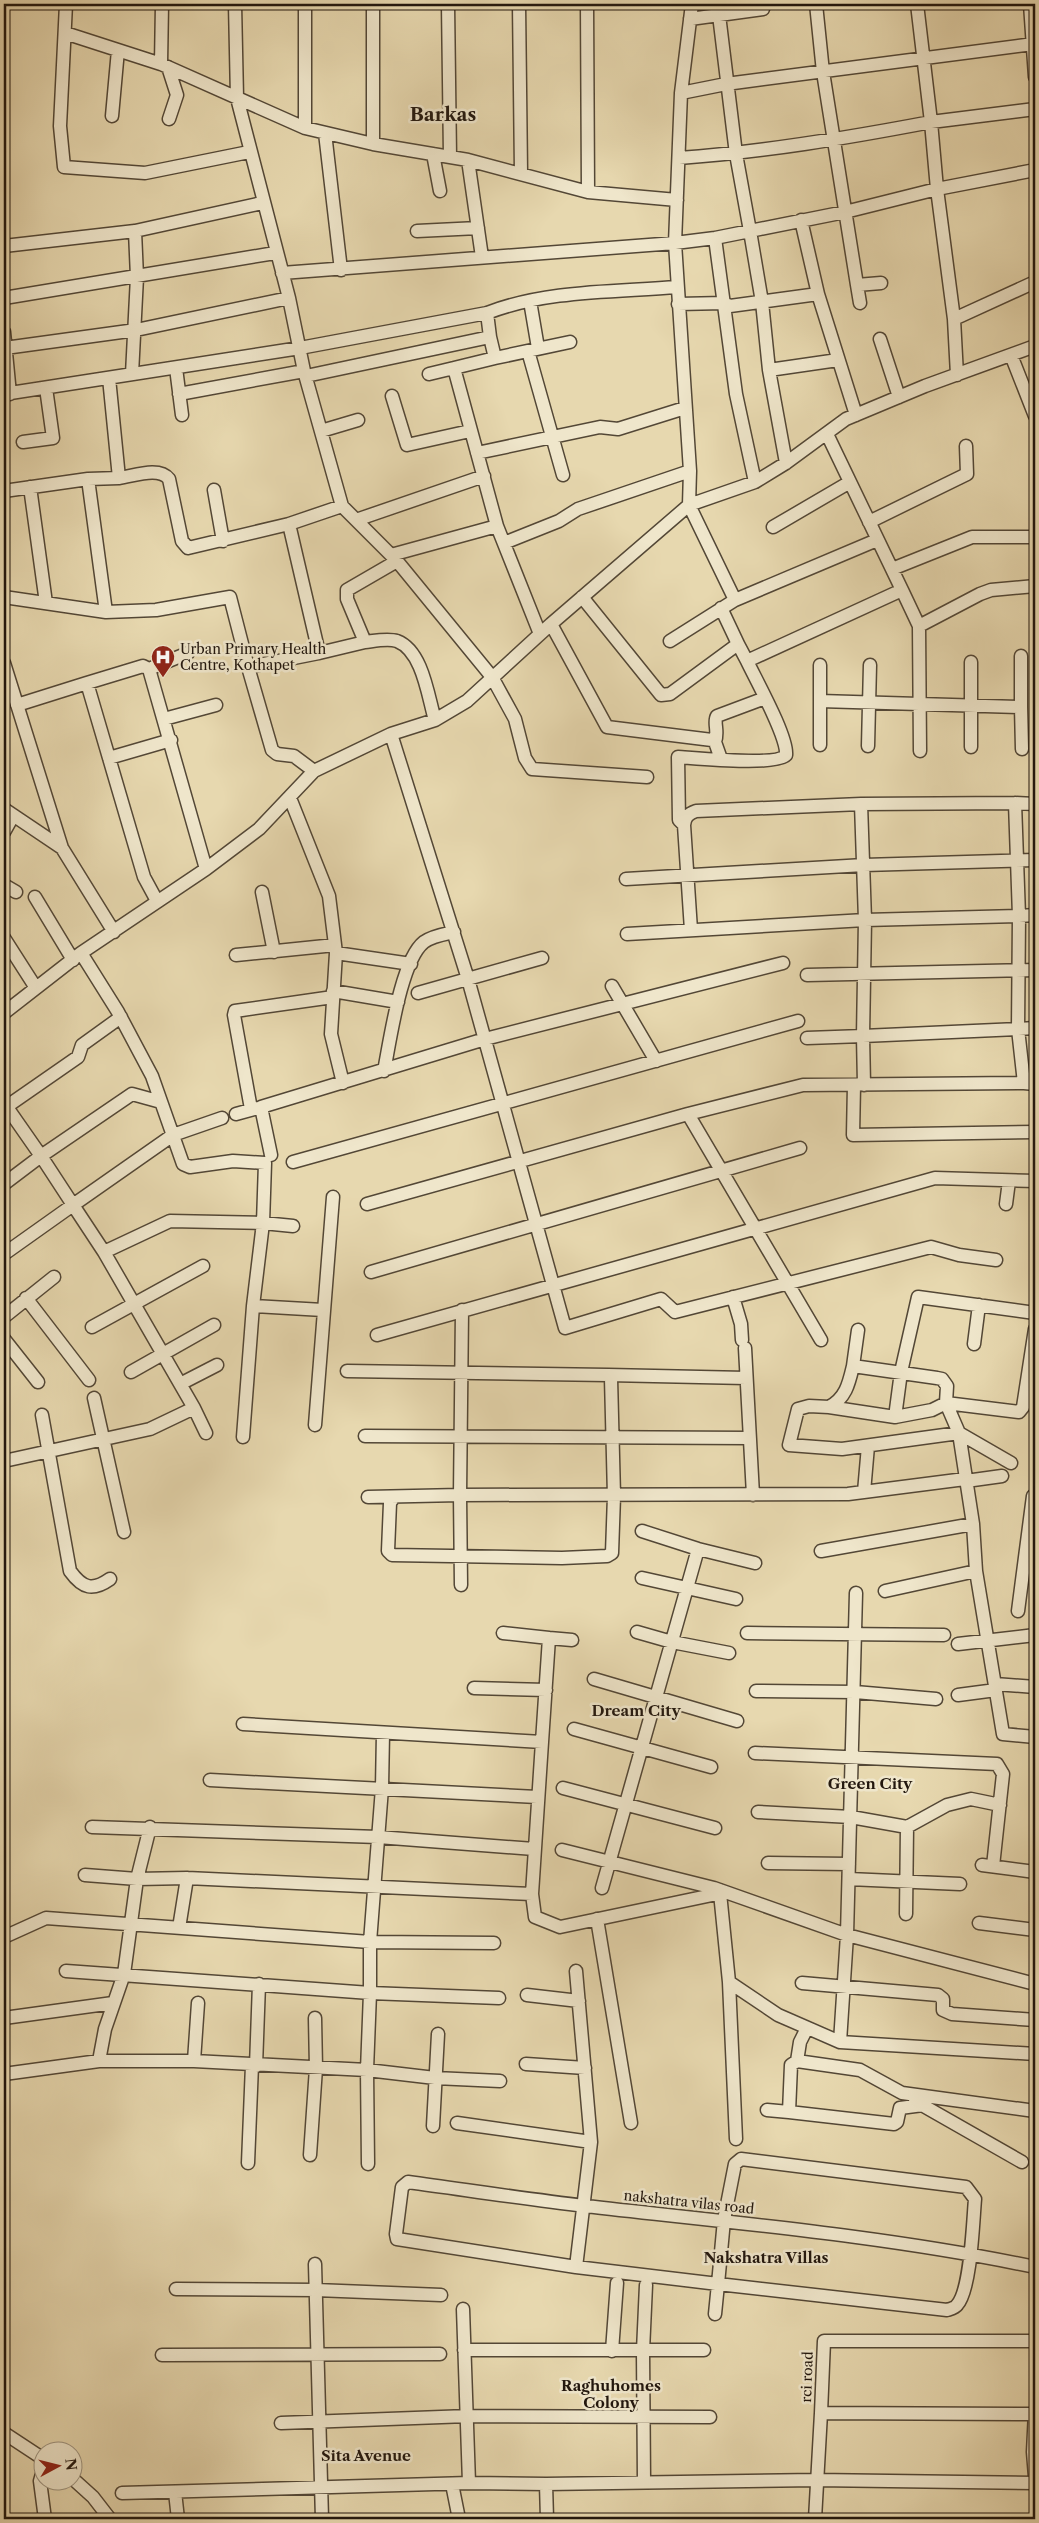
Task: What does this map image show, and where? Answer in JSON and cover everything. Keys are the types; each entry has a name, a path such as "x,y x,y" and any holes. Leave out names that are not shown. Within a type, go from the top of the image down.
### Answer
{"street":[{"path":"66,4 60,126 64,167 145,173 249,152"},
{"path":"162,4 165,66 177,94 169,119"},
{"path":"235,4 237,98 262,203 289,298 305,374 342,506 394,558 492,677 515,719 525,758 532,769 647,777"},
{"path":"305,4 305,128"},
{"path":"373,4 373,144"},
{"path":"448,4 450,157"},
{"path":"519,4 521,173"},
{"path":"587,4 588,192"},
{"path":"692,4 681,93 675,243 676,287 690,471 689,505 735,600"},
{"path":"690,18 763,9 762,4"},
{"path":"816,4 833,141 860,303"},
{"path":"917,4 937,189 954,319 957,374"},
{"path":"1030,4 1035,77"},
{"path":"719,15 736,154 762,302 769,370 786,463"},
{"path":"65,32 165,66 305,128 373,144 468,160 588,192 677,200"},
{"path":"681,93 726,84 1033,44"},
{"path":"112,116 118,50"},
{"path":"678,158 736,154 833,141 930,122 1035,109"},
{"path":"325,133 341,270"},
{"path":"432,154 440,191"},
{"path":"468,160 482,256"},
{"path":"282,273 341,270 482,256 675,243 715,238 844,212 937,189 1035,170"},
{"path":"4,246 135,231 262,203"},
{"path":"801,220 818,294 856,415"},
{"path":"417,232 478,228"},
{"path":"132,374 136,330 137,277 135,231"},
{"path":"715,238 736,394 755,482"},
{"path":"4,298 275,253"},
{"path":"954,319 1035,282"},
{"path":"857,285 880,283"},
{"path":"4,332 7,394 300,348 487,314 550,297 676,287"},
{"path":"678,304 724,303 730,306 818,294"},
{"path":"5,348 136,330 289,298"},
{"path":"530,301 533,349 563,476"},
{"path":"487,314 495,358"},
{"path":"179,394 305,374 490,337"},
{"path":"880,339 899,396"},
{"path":"429,374 570,342"},
{"path":"4,1013 77,956 206,869 259,829 314,771 391,734 435,720 467,701 551,624 689,505 755,482 786,463 846,419 899,396 1035,346"},
{"path":"1011,355 1035,416"},
{"path":"769,370 838,360"},
{"path":"176,368 182,415"},
{"path":"454,368 497,526 540,634"},
{"path":"109,378 119,478"},
{"path":"23,442 53,438 46,388"},
{"path":"392,396 407,445 470,431"},
{"path":"477,453 600,427 618,428 685,408"},
{"path":"321,431 358,420"},
{"path":"827,434 920,626 922,704 920,751"},
{"path":"869,522 967,474 966,446"},
{"path":"504,543 559,522 578,510 690,471"},
{"path":"4,490 88,479 119,478 156,472 165,475 169,479 184,545 193,549 289,524 342,506"},
{"path":"356,520 484,476"},
{"path":"88,479 106,612"},
{"path":"773,527 850,482"},
{"path":"30,488 46,603"},
{"path":"214,490 223,541"},
{"path":"289,524 319,653"},
{"path":"365,642 347,599 347,590 394,558 497,526"},
{"path":"892,569 972,537 1035,536"},
{"path":"670,641 735,600 877,540"},
{"path":"920,626 990,590 1035,586"},
{"path":"748,661 902,590"},
{"path":"4,598 106,612 156,610 230,597 272,750 277,754 294,756 314,771"},
{"path":"582,597 661,695 670,694 738,644"},
{"path":"684,825 679,820 678,757 755,761 777,759 786,755 785,745 765,698 721,608"},
{"path":"551,624 607,727 708,738 715,742"},
{"path":"248,667 365,642 395,640 404,646 420,667 435,720"},
{"path":"149,669 188,653"},
{"path":"1021,656 1022,749"},
{"path":"970,662 971,747"},
{"path":"820,665 820,745"},
{"path":"868,746 870,665"},
{"path":"17,705 143,666 149,669 171,740 206,869"},
{"path":"4,668 62,848 114,932"},
{"path":"87,683 144,877 158,901"},
{"path":"721,759 715,742 718,734 715,720 717,716 765,698"},
{"path":"820,701 1021,707"},
{"path":"164,718 216,705"},
{"path":"391,734 468,979 565,1328 661,1299 674,1312 930,1247 959,1255 996,1260"},
{"path":"109,758 171,740"},
{"path":"290,798 329,896 336,949 331,1034 343,1083"},
{"path":"367,1204 688,1114 803,1085 1030,1083 1018,1029 1019,916 1015,803"},
{"path":"861,804 865,920 863,1036 853,1135 1035,1132"},
{"path":"690,930 684,825 689,813 696,811 861,804 1035,804"},
{"path":"4,832 9,813 62,848"},
{"path":"626,879 864,865 1035,860"},
{"path":"4,885 16,892"},
{"path":"262,892 274,952"},
{"path":"35,898 121,1017 152,1076 183,1164 190,1166 233,1162 265,1163 263,1223 253,1306 243,1437"},
{"path":"627,934 865,920 1035,915"},
{"path":"384,1070 401,986 416,952 424,942 454,932"},
{"path":"4,938 36,988"},
{"path":"236,955 336,949 410,964"},
{"path":"418,993 542,958"},
{"path":"236,1114 485,1039 783,963"},
{"path":"807,975 1035,970"},
{"path":"612,986 656,1061"},
{"path":"271,1154 256,1108 234,1015 235,1011 333,994 398,1002"},
{"path":"121,1017 82,1045 78,1057 5,1105 104,1252 133,1304 182,1383 206,1432"},
{"path":"293,1162 798,1021"},
{"path":"807,1038 1035,1028"},
{"path":"4,1184 41,1156 132,1094 161,1102"},
{"path":"688,1114 821,1340"},
{"path":"4,1254 173,1135 222,1118"},
{"path":"371,1272 800,1148"},
{"path":"377,1335 935,1178 1035,1181"},
{"path":"1006,1204 1009,1181"},
{"path":"315,1424 333,1197"},
{"path":"104,1252 170,1221 263,1223 293,1226"},
{"path":"92,1326 203,1266"},
{"path":"4,1317 54,1277"},
{"path":"733,1297 741,1324 753,1495"},
{"path":"895,1416 901,1372 918,1297 1035,1313"},
{"path":"26,1298 89,1380"},
{"path":"974,1344 979,1305"},
{"path":"253,1306 323,1310"},
{"path":"461,1585 462,1310"},
{"path":"131,1372 214,1325"},
{"path":"1011,1463 959,1433 836,1449 789,1445 798,1409 809,1406 895,1416 932,1410 946,1403 1019,1412 1023,1407 1035,1329"},
{"path":"829,1407 839,1402 845,1393 853,1366 858,1330"},
{"path":"4,1340 38,1382"},
{"path":"182,1383 217,1365"},
{"path":"853,1366 942,1379 947,1386 946,1403 959,1433 973,1524 976,1571 1003,1734 1035,1737"},
{"path":"347,1371 746,1378"},
{"path":"394,1497 390,1503 389,1554 562,1558 607,1556 612,1553 613,1549 614,1496 613,1384 608,1375"},
{"path":"94,1398 124,1532"},
{"path":"4,1461 150,1429 194,1408"},
{"path":"42,1415 70,1571 78,1582 88,1587 99,1587 110,1579"},
{"path":"365,1436 461,1438 613,1436 750,1438"},
{"path":"864,1492 868,1446"},
{"path":"368,1497 848,1494 1002,1476"},
{"path":"1018,1611 1022,1580 1031,1540 1032,1496"},
{"path":"821,1551 973,1524"},
{"path":"642,1531 755,1563"},
{"path":"602,1888 698,1548"},
{"path":"884,1590 976,1571"},
{"path":"642,1578 736,1599"},
{"path":"1022,1580 1035,1581"},
{"path":"840,2042 849,1879 856,1593"},
{"path":"637,1632 672,1642 729,1653"},
{"path":"503,1633 572,1640"},
{"path":"747,1633 944,1635"},
{"path":"958,1644 1035,1635"},
{"path":"549,1638 534,1849 532,1894 535,1917 560,1927 720,1891"},
{"path":"594,1679 737,1721"},
{"path":"958,1694 996,1687 1035,1687"},
{"path":"474,1688 546,1690"},
{"path":"756,1691 855,1692 936,1699"},
{"path":"243,1724 542,1742"},
{"path":"574,1729 711,1767"},
{"path":"368,2164 367,2070 370,1942 382,1788 384,1733"},
{"path":"755,1753 998,1764 1003,1774 1000,1805 988,1866 1035,1872"},
{"path":"210,1780 537,1797"},
{"path":"563,1788 626,1803 715,1828"},
{"path":"758,1812 851,1817 907,1827 948,1805 971,1799 986,1800 1000,1805"},
{"path":"92,1827 150,1827 378,1837 534,1849"},
{"path":"99,2061 113,2002 124,1974 129,1924 137,1879 150,1827"},
{"path":"906,1914 907,1827"},
{"path":"562,1850 720,1891 847,1935 1035,1984"},
{"path":"768,1863 849,1864"},
{"path":"85,1875 137,1879 187,1878 532,1894"},
{"path":"179,1928 187,1878"},
{"path":"849,1879 960,1884"},
{"path":"720,1891 729,1982 736,2139"},
{"path":"4,1937 46,1918 370,1942 494,1943"},
{"path":"597,1919 631,2122"},
{"path":"979,1922 1035,1930"},
{"path":"66,1971 370,1993 499,1998"},
{"path":"576,1971 591,2142 576,2267 718,2284 947,2310 957,2306 962,2295 970,2254 975,2199 966,2187 741,2160 735,2164 724,2220 718,2284 715,2314"},
{"path":"729,1982 778,2015 840,2042 1035,2054"},
{"path":"802,1983 938,1995 943,1999 943,2010 952,2014 1035,2020"},
{"path":"248,2163 259,1984"},
{"path":"527,1995 579,2001"},
{"path":"4,2018 113,2002"},
{"path":"194,2061 198,2003"},
{"path":"310,2155 316,2068 315,2018"},
{"path":"797,2061 800,2042 806,2028"},
{"path":"433,2126 438,2034"},
{"path":"4,2074 99,2061 194,2061 254,2066 367,2070 435,2078 500,2081"},
{"path":"789,2112 791,2065 797,2061 860,2070 1022,2162"},
{"path":"526,2064 585,2068"},
{"path":"902,2094 1035,2111"},
{"path":"767,2110 894,2124 897,2122 900,2108 923,2105"},
{"path":"458,2123 591,2142"},
{"name":"nakshatra vilas road","path":"576,2267 397,2239 402,2187 408,2182 583,2206 724,2220 970,2254"},
{"path":"970,2254 1035,2266"},
{"path":"315,2264 322,2519"},
{"path":"612,2351 616,2283"},
{"path":"644,2482 643,2351 646,2285"},
{"path":"176,2289 316,2290 441,2295"},
{"path":"463,2309 470,2483"},
{"name":"rci road","path":"1035,2341 824,2341 821,2413 1035,2412"},
{"path":"464,2350 704,2350"},
{"path":"162,2355 440,2354"},
{"path":"1035,2412 1033,2452 1035,2477"},
{"path":"815,2519 821,2413"},
{"path":"281,2423 468,2416 710,2417"},
{"path":"4,2433 32,2451"},
{"path":"122,2493 320,2489 470,2483 546,2484 816,2480 1035,2484"},
{"path":"452,2484 459,2519"},
{"path":"546,2484 547,2519"},
{"path":"82,2487 93,2497 110,2519"},
{"path":"41,2490 45,2519"},
{"path":"175,2492 178,2519"}],"place":[{"name":"Urban Primary Health Centre, Kothapet","path":"163,678"}],"district":[{"name":"Barkas","path":"443,114"},
{"name":"Dream City","path":"636,1710"},
{"name":"Green City","path":"870,1783"},
{"name":"Nakshatra Villas","path":"766,2257"},
{"name":"Raghuhomes Colony","path":"611,2394"},
{"name":"Sita Avenue","path":"366,2455"}]}
